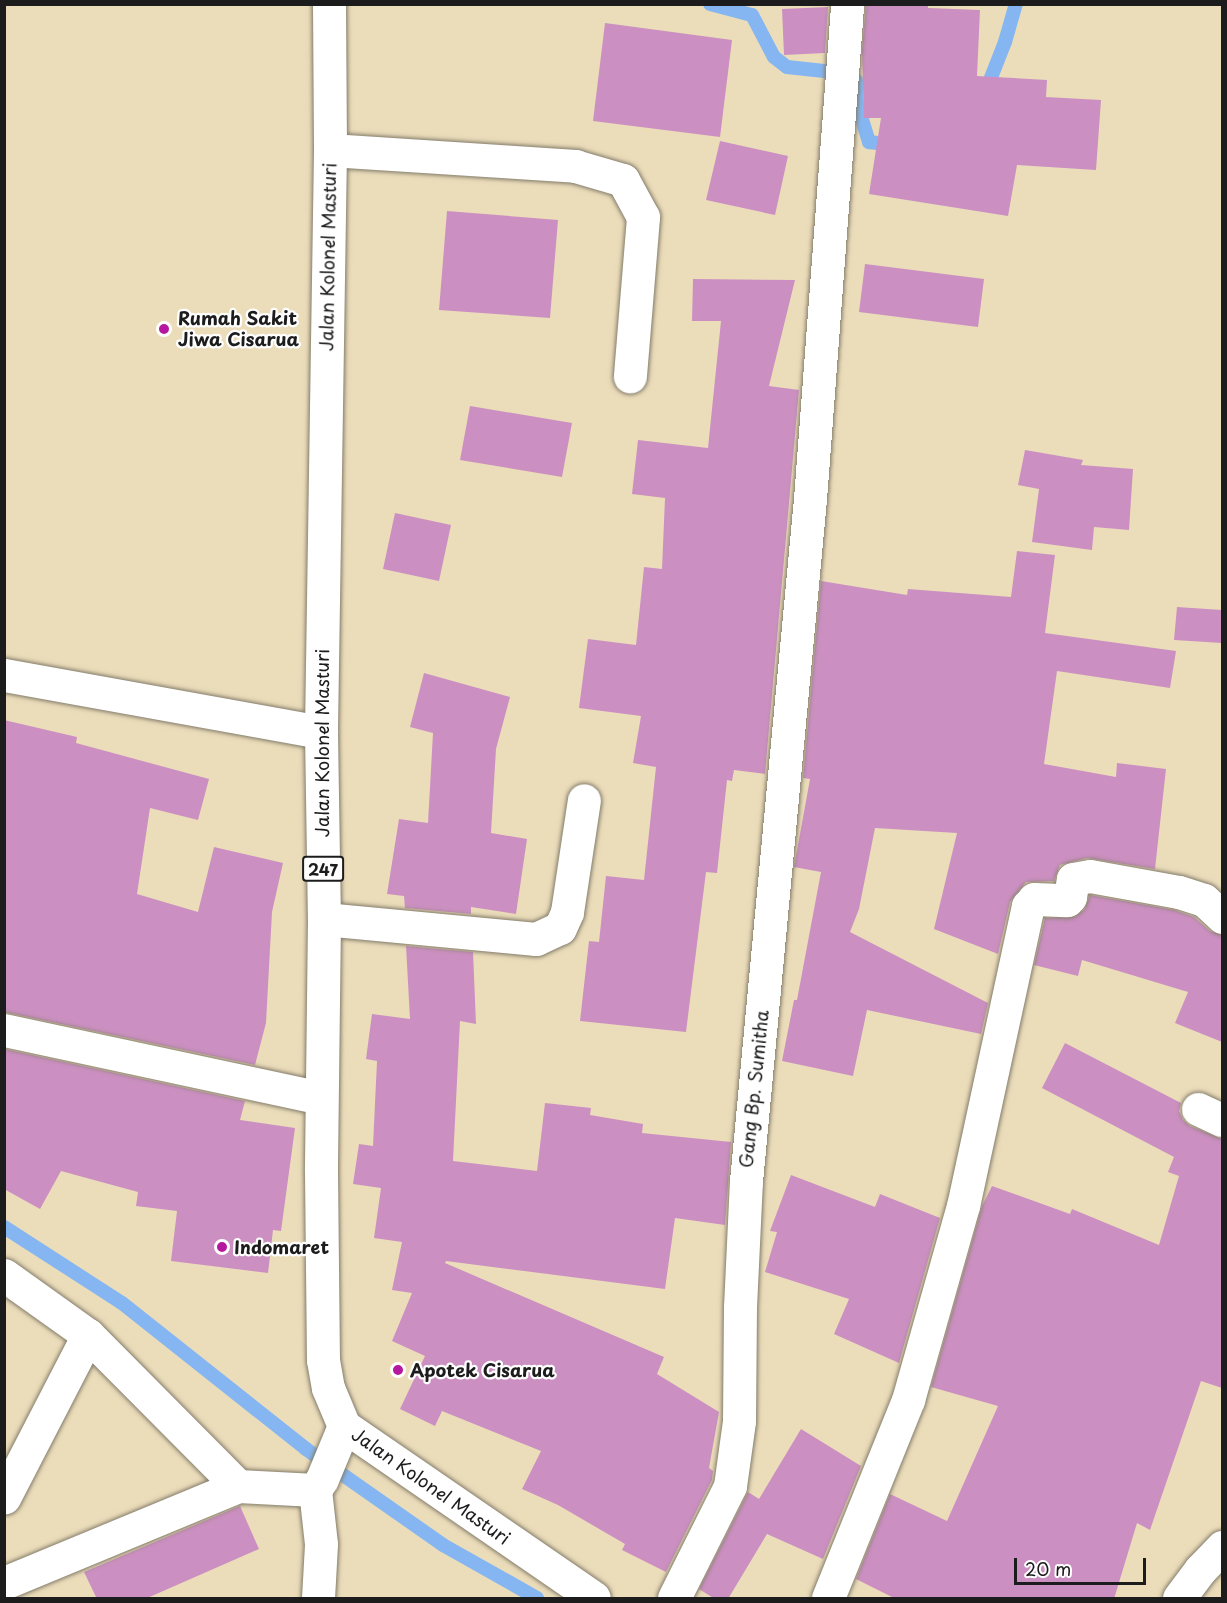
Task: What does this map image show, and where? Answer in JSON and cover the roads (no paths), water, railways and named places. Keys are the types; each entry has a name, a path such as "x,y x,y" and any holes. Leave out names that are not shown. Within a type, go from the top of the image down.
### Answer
{"street":[{"name":"Jalan Kolonel Masturi","path":"329,4 330,150 321,732 324,919 321,1098 323,1360 328,1388 341,1433 594,1599"},
{"name":"Gang Bp. Sumitha","path":"674,1599 730,1486 739,1421 740,1307 746,1181 803,567 847,4"},
{"path":"330,150 575,166 622,180 644,217 630,376"},
{"path":"4,675 321,732"},
{"path":"324,919 536,939 560,928 567,912 584,800"},
{"path":"828,1599 911,1389 963,1206 1028,906 1034,898 1067,900 1073,879 1090,876 1179,892 1204,900 1222,917"},
{"path":"4,1029 321,1098"},
{"path":"4,1275 88,1335 238,1486"},
{"path":"4,1498 88,1335"},
{"path":"318,1599 321,1544 319,1485 341,1433"},
{"path":"4,1583 238,1486 319,1485"},
{"path":"1179,1599 1200,1570 1222,1547"}],"waterway":[{"path":"710,4 752,15 774,57 787,67 843,73"},
{"path":"985,93 1005,42 1016,4"},
{"path":"856,80 857,103 869,142 894,145"},
{"path":"4,1227 122,1303 306,1449 443,1545 537,1598"}],"place":[{"name":"Rumah Sakit Jiwa Cisarua","path":"164,329"},
{"name":"Indomaret","path":"222,1247"},
{"name":"Apotek Cisarua","path":"398,1370"}]}
